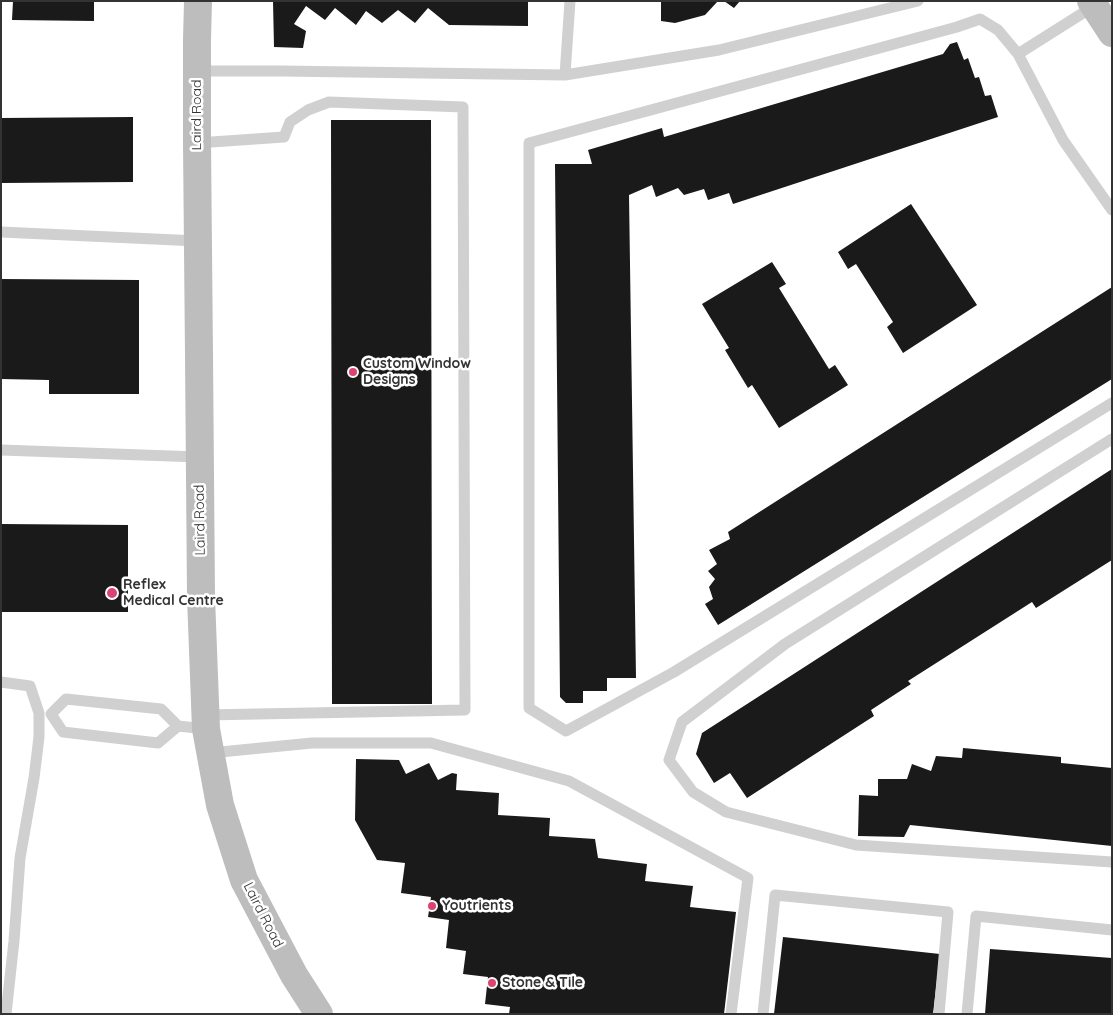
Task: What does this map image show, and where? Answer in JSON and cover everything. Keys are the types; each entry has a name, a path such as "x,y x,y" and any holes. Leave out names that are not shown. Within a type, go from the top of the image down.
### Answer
{"street":[{"name":"Laird Road","path":"198,1 197,144 201,597 207,732 220,805 244,880 294,975 320,1014"},
{"path":"1093,4 1112,33"}],"lane":[{"path":"565,75 570,1"},
{"path":"197,71 565,75 719,50 918,1"},
{"path":"1018,54 1093,4"},
{"path":"1112,210 1063,140 1018,54 998,30 980,19 529,143 529,708 566,731 674,672 1112,403"},
{"path":"197,144 284,138 290,122 308,110 329,102 463,107 465,710 207,732"},
{"path":"1,232 198,240"},
{"path":"1112,438 785,644 682,722 669,760 693,792 726,812 856,845 1112,862"},
{"path":"1,450 200,458"},
{"path":"1,682 30,686 39,713 39,737 34,778 20,858 14,942 6,1014"},
{"path":"39,713 51,714 66,699 160,709 178,726 207,732 312,743 431,743 569,781 748,878 731,1014"},
{"path":"51,714 63,732 158,742 178,726"},
{"path":"763,1014 774,895 948,912 939,1014"},
{"path":"967,1014 976,916 1112,930"}],"building":[{"path":"13,1 94,1 94,21 12,20"},
{"path":"273,1 528,1 528,26 449,25 428,8 415,23 398,10 382,23 366,11 356,25 335,8 325,20 306,6 294,24 306,31 303,48 274,47"},
{"path":"661,1 718,1 705,15 675,23 661,21"},
{"path":"724,1 740,1 734,8"},
{"path":"957,42 964,60 968,58 975,78 979,77 985,96 991,95 998,117 733,204 729,193 708,200 704,189 684,195 678,188 656,197 652,185 629,195 636,678 607,678 607,691 583,691 583,703 566,703 560,697 555,164 592,164 588,150 662,128 664,137 943,54 950,44"},
{"path":"133,117 133,182 1,183 1,118"},
{"path":"331,120 431,120 432,704 332,704"},
{"path":"911,204 977,305 903,353 887,327 893,322 856,264 848,269 838,252"},
{"path":"772,262 786,284 779,288 829,369 835,365 848,385 779,428 752,385 748,388 725,350 729,348 702,304"},
{"path":"1,279 139,280 139,394 49,394 49,380 1,379"},
{"path":"1112,287 1112,379 718,625 705,604 713,599 709,587 715,579 708,571 717,564 709,550 730,539 728,532"},
{"path":"1112,469 1112,560 1036,608 1032,602 908,681 911,684 871,710 874,716 747,798 730,773 714,783 696,754 702,733"},
{"path":"1,524 128,525 128,612 1,612"},
{"path":"963,748 1061,757 1061,763 1112,768 1112,846 910,825 904,837 858,836 859,795 878,796 878,779 907,779 912,764 931,771 936,756 962,758"},
{"path":"356,759 399,760 406,774 429,763 438,780 452,773 457,774 456,790 499,793 498,815 550,818 549,836 595,839 598,858 647,864 645,881 693,886 690,907 736,912 724,1014 509,1014 510,1007 485,1004 488,977 463,974 466,951 446,948 449,920 428,917 431,897 401,893 405,863 377,860 355,820"},
{"path":"783,937 940,954 933,1014 774,1014"},
{"path":"990,949 1112,958 1112,1014 985,1014"}],"place":[{"name":"Custom Window Designs","path":"353,372"},
{"name":"Reflex Medical Centre","path":"112,593"},
{"name":"Youtrients","path":"432,906"},
{"name":"Stone & Tile","path":"492,983"}]}
